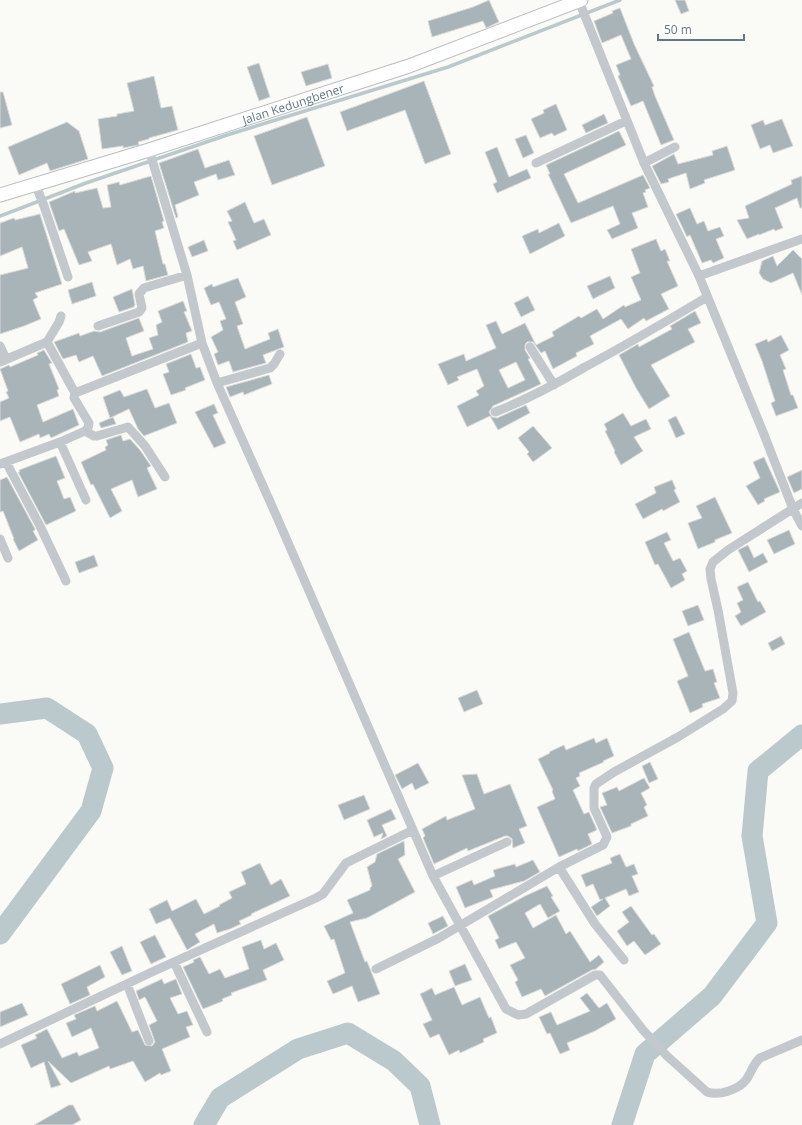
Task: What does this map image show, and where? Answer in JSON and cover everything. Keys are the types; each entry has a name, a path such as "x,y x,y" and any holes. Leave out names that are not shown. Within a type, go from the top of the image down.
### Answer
{"street":[{"path":"580,3 626,121 644,163 699,276 793,509 802,526"},
{"name":"Jalan Kedungbener","path":"0,195 35,183 150,152 409,66 580,3"},
{"path":"536,163 626,121"},
{"path":"644,163 675,147"},
{"path":"150,152 187,275 202,343 217,383 433,876 506,1009 512,1013 526,1014 595,975 600,975 643,1030 667,1056 707,1092 725,1092 740,1086 746,1080 755,1062 760,1058 802,1040"},
{"path":"35,183 68,277"},
{"path":"699,276 802,238"},
{"path":"98,326 139,312 142,308 139,294 144,288 187,275"},
{"path":"495,412 514,405 554,385 648,333 707,297"},
{"path":"0,346 3,361 47,342 61,316"},
{"path":"47,342 75,393 74,398 89,423 88,428 85,431 60,442 3,463 40,526 66,581"},
{"path":"75,393 202,343"},
{"path":"530,346 554,385"},
{"path":"217,383 270,368 280,354"},
{"path":"85,431 97,436 128,426 145,446 165,477"},
{"path":"60,442 86,500"},
{"path":"376,969 440,938 559,866 603,845 607,837 594,808 594,788 596,784 614,772 678,737 723,709 732,701 733,693 711,579 710,570 713,562 728,550 802,503"},
{"path":"0,539 8,558"},
{"path":"0,1044 174,962 316,898 323,894 346,863 413,830"},
{"path":"433,876 507,842"},
{"path":"559,866 595,924 624,960"},
{"path":"174,962 207,1032"},
{"path":"127,984 150,1041"}],"building":[{"path":"489,0 499,22 486,28 483,21 432,37 428,21 473,7"},
{"path":"675,0 685,0 689,11 681,14"},
{"path":"620,8 634,44 654,86 652,87 655,96 674,140 661,145 643,101 631,106 618,76 620,75 616,65 631,59 621,35 602,43 594,21 613,13 612,11"},
{"path":"259,63 270,97 259,101 247,67"},
{"path":"328,64 332,78 306,86 301,72"},
{"path":"154,76 161,108 172,106 178,130 138,142 139,145 123,148 123,146 102,149 98,119 134,111 127,83"},
{"path":"424,81 451,154 425,164 405,110 347,131 340,112"},
{"path":"0,92 3,92 12,125 0,128"},
{"path":"556,104 567,130 554,136 552,133 540,138 531,119 544,113 543,110"},
{"path":"604,114 608,123 586,133 582,125"},
{"path":"307,117 325,166 272,185 254,136"},
{"path":"782,119 793,146 773,153 770,145 760,149 751,125 763,120 765,125"},
{"path":"67,122 79,131 88,159 50,171 47,163 19,175 8,147"},
{"path":"619,131 626,145 564,174 578,203 643,175 650,188 645,190 646,192 643,193 648,207 632,213 638,228 612,239 607,230 620,224 613,206 571,223 548,174 550,174 546,165"},
{"path":"526,135 534,153 523,158 515,139"},
{"path":"727,146 735,170 704,180 705,183 690,189 686,173 668,179 669,182 661,184 652,166 674,154 678,164 713,155 712,151"},
{"path":"497,147 509,177 527,169 531,178 497,193 493,184 497,182 485,152"},
{"path":"198,149 205,168 229,160 235,175 218,180 216,174 194,182 199,195 175,205 178,217 176,218 159,163"},
{"path":"151,176 164,221 162,222 164,228 155,231 163,264 165,264 168,275 146,281 143,266 133,269 130,259 117,265 111,244 88,252 92,261 79,265 64,229 59,231 49,202 75,191 75,193 97,188 103,208 111,207 107,185 119,182 120,185"},
{"path":"802,176 802,208 800,208 797,198 775,208 783,228 775,231 774,229 747,239 737,220 749,218 745,206 792,184 791,180"},
{"path":"245,202 254,223 264,219 271,235 237,250 233,241 236,240 228,222 232,221 227,211"},
{"path":"690,208 697,224 704,221 708,231 720,227 724,236 716,239 724,258 713,263 711,260 702,263 690,235 687,237 676,214"},
{"path":"40,214 62,284 35,293 38,297 33,300 41,319 0,334 0,275 28,268 22,247 0,256 0,223 14,218 15,220"},
{"path":"559,223 565,236 530,254 522,236 538,229 539,233"},
{"path":"656,239 661,251 665,249 670,261 667,261 678,286 661,294 669,309 646,321 644,318 628,329 621,319 590,336 594,344 576,353 577,356 553,369 545,351 541,353 533,342 527,342 525,345 525,350 530,358 528,359 541,384 493,406 489,412 492,417 497,418 526,405 530,413 498,430 490,416 467,427 457,406 479,395 476,391 484,386 477,369 457,377 459,380 448,385 438,364 464,354 466,361 496,348 486,325 496,321 502,334 525,323 536,345 554,336 552,332 579,316 581,318 597,309 603,319 624,305 625,307 641,300 631,277 640,273 631,249","holes":["516,362 525,380 508,388 499,370"]},
{"path":"204,240 208,251 192,257 188,247"},
{"path":"793,250 802,259 802,295 793,273 771,283 763,279 759,273 762,261 773,256 777,266"},
{"path":"610,276 615,288 593,299 587,286"},
{"path":"238,278 246,297 235,302 243,324 237,326 245,349 270,339 268,333 278,329 284,347 263,355 266,363 233,372 229,361 218,365 214,354 218,352 211,337 223,330 220,321 226,319 219,302 211,305 204,288 212,284 213,287"},
{"path":"92,282 96,296 72,304 68,290"},
{"path":"132,289 135,305 134,307 119,312 113,297"},
{"path":"528,296 535,310 521,317 514,303"},
{"path":"183,301 187,311 184,312 192,331 186,333 188,342 102,376 93,356 79,362 76,355 63,359 54,342 79,333 80,336 94,331 100,332 139,318 144,331 126,338 132,356 153,349 149,338 158,335 156,325 162,322 158,311"},
{"path":"695,311 701,323 688,329 695,342 651,365 670,396 649,409 619,355 638,344 639,347 672,329 670,326"},
{"path":"781,335 789,350 780,355 786,369 783,370 791,395 793,395 798,408 776,416 771,403 775,401 755,344 767,339 768,342"},
{"path":"44,350 52,363 49,364 59,389 57,390 59,396 37,405 43,422 73,409 79,425 51,438 49,434 40,438 39,434 20,442 10,417 0,421 0,402 9,398 0,369 9,365 10,367 38,355 37,353"},
{"path":"191,354 196,368 200,367 205,380 185,388 186,390 171,395 163,374 169,372 166,364"},
{"path":"269,375 272,384 244,395 243,392 230,397 226,387"},
{"path":"147,389 155,408 169,403 177,423 144,436 138,429 129,409 110,418 103,397 120,390 124,397"},
{"path":"214,404 218,413 213,415 226,443 214,448 195,412"},
{"path":"623,413 631,426 646,419 651,429 634,437 643,451 621,465 605,431 607,430 604,424"},
{"path":"676,416 685,434 676,438 668,420"},
{"path":"113,417 116,424 101,428 99,423"},
{"path":"533,426 552,448 533,462 527,454 529,452 518,438"},
{"path":"121,435 123,441 130,439 151,466 147,468 157,489 138,497 132,480 111,489 122,511 110,518 93,484 91,485 81,462 106,450 105,447 108,445 106,440"},
{"path":"56,456 65,478 57,481 64,499 70,497 76,511 46,525 18,472 20,472 19,470"},
{"path":"764,457 780,492 764,499 765,501 758,505 746,486 760,478 753,462"},
{"path":"802,470 802,489 794,493 787,477"},
{"path":"7,477 35,529 33,531 38,540 19,551 3,511 0,512 0,480"},
{"path":"672,480 676,489 674,490 680,502 643,519 635,504 656,493 654,487"},
{"path":"715,497 732,533 698,549 688,523 702,518 696,506"},
{"path":"789,530 795,544 774,554 767,540"},
{"path":"667,532 671,540 664,543 673,561 680,558 687,571 682,574 685,580 671,588 658,564 655,565 645,542"},
{"path":"748,545 754,558 763,553 768,562 749,572 738,550"},
{"path":"94,555 98,566 79,573 75,562"},
{"path":"748,582 758,602 760,601 766,612 741,626 735,616 741,612 737,603 743,600 737,587"},
{"path":"698,605 704,620 688,626 682,611"},
{"path":"689,632 705,671 713,669 717,682 714,683 720,698 702,704 703,707 690,713 677,681 688,676 673,639"},
{"path":"781,636 785,644 772,651 768,643"},
{"path":"477,690 483,704 464,712 458,698"},
{"path":"594,738 596,743 607,738 614,756 579,773 580,776 576,778 580,786 573,790 584,814 589,812 597,830 588,834 592,844 578,851 577,849 559,857 537,807 555,799 553,790 538,759 564,745 566,750"},
{"path":"650,762 658,779 649,783 642,766"},
{"path":"418,763 429,783 415,790 412,783 402,789 395,775"},
{"path":"477,774 484,794 510,784 527,826 519,829 525,843 513,848 512,839 505,836 468,851 467,848 434,864 423,838 425,836 422,829 446,816 447,820 475,809 462,775"},
{"path":"644,778 650,788 641,793 647,805 644,807 648,816 631,824 631,826 612,833 600,807 607,805 602,793 617,787 619,791"},
{"path":"364,795 370,809 344,820 338,805"},
{"path":"391,809 396,819 382,825 387,836 381,839 383,833 374,837 367,820"},
{"path":"404,841 405,855 398,859 415,892 367,918 350,922 365,962 367,961 380,994 358,1002 352,986 333,994 327,981 345,973 334,939 331,940 324,926 353,913 347,900 370,890 372,886 367,867 375,862 377,854"},
{"path":"620,854 626,867 634,864 638,874 632,876 639,892 629,896 626,889 605,898 610,906 597,916 591,907 603,899 600,900 593,884 586,887 581,875 612,863 610,858"},
{"path":"533,860 540,872 524,881 490,890 493,897 465,908 456,887 472,880 474,885 495,876 493,870 515,864 516,867"},
{"path":"260,863 271,885 281,879 290,896 251,914 252,915 239,921 241,924 230,929 217,933 214,924 195,934 200,942 187,950 170,918 156,924 149,909 167,900 172,911 196,899 204,914 220,906 219,905 232,898 229,892 246,884 241,872"},
{"path":"547,886 553,896 551,897 560,911 548,918 540,904 525,913 533,928 556,915 566,934 570,931 590,962 599,955 604,962 596,969 545,996 541,989 522,997 515,982 518,980 510,965 525,958 516,942 499,949 495,940 499,938 488,916"},
{"path":"631,906 652,935 654,934 661,944 645,955 634,941 627,946 617,931 629,922 622,912"},
{"path":"443,916 448,926 433,934 428,923"},
{"path":"155,935 166,957 151,964 140,942"},
{"path":"261,940 264,949 276,943 284,960 263,970 267,980 231,993 232,995 222,999 223,1001 203,1009 183,967 194,962 193,960 200,957 209,974 220,969 225,978 249,969 242,947"},
{"path":"122,946 132,971 122,975 110,952"},
{"path":"465,964 472,980 455,986 449,971"},
{"path":"100,965 105,977 87,987 90,995 70,1004 61,984"},
{"path":"162,979 164,984 176,979 182,994 170,998 178,1014 187,1011 193,1025 186,1027 190,1037 162,1049 171,1071 161,1075 160,1073 145,1082 133,1061 110,1069 109,1066 71,1083 48,1061 61,1085 51,1088 44,1062 31,1068 21,1045 37,1038 35,1035 47,1029 62,1058 77,1052 79,1056 99,1048 91,1028 72,1037 66,1023 76,1019 74,1015 95,1006 97,1011 117,1001 132,1032 138,1030 145,1045 152,1046 155,1042 149,1025 157,1021 145,997 139,1000 136,991"},
{"path":"454,987 462,1005 480,997 489,1018 491,1017 497,1033 483,1039 484,1042 460,1053 459,1050 449,1055 439,1034 430,1038 423,1024 432,1020 420,994 432,988 435,995"},
{"path":"587,993 599,1008 607,1003 616,1019 595,1031 567,1043 570,1050 560,1054 550,1033 547,1034 539,1017 551,1012 557,1025 590,1011 580,998"},
{"path":"22,1003 28,1015 0,1027 0,1012"},
{"path":"69,1105 73,1105 81,1120 72,1125 34,1125"}],"waterway":[{"path":"0,216 86,183 227,135 448,67 620,0"},
{"path":"0,714 47,708 87,734 103,768 91,811 0,934"},
{"path":"622,1125 645,1054 712,996 767,923 752,836 758,771 802,735"},
{"path":"204,1125 220,1098 298,1049 348,1033 394,1061 420,1086 430,1125"}]}
